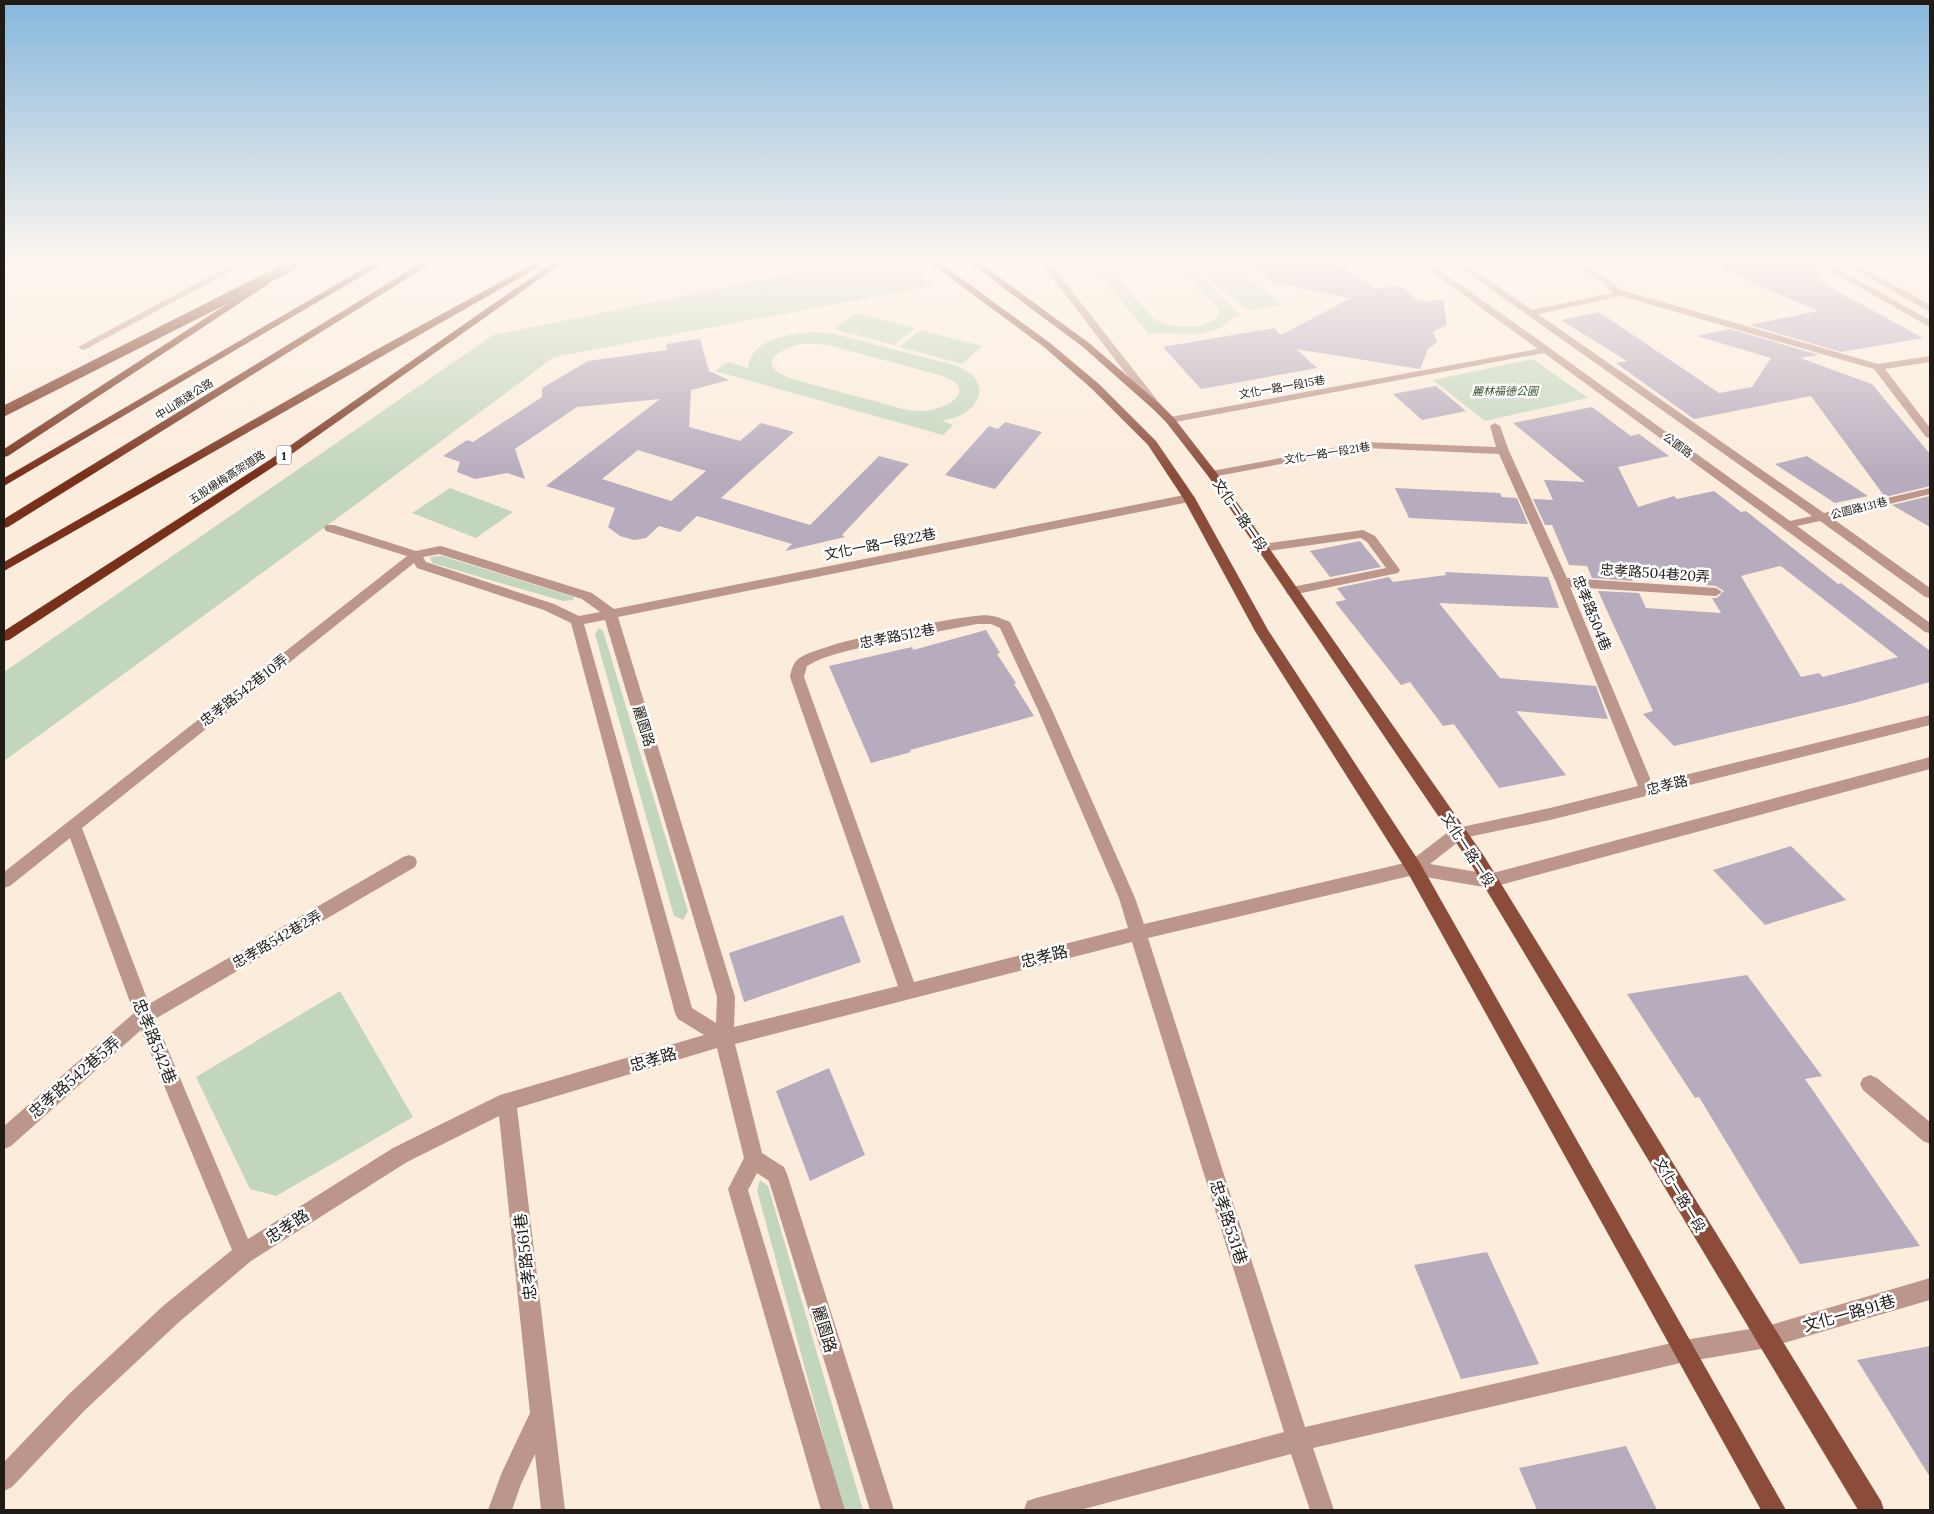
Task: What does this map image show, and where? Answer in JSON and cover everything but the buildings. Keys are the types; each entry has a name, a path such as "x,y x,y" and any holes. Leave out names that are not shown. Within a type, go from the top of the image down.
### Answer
{"highway":[{"path":"4,411 157,334"},
{"path":"4,454 186,334"},
{"name":"中山高速公路","path":"4,483 259,334"},
{"name":"中山高速公路","path":"4,524 313,334"},
{"path":"4,567 413,334"},
{"name":"五股楊梅高架道路","path":"4,637 275,461 457,334"}],"main road":[{"path":"1031,334 1095,386 1152,443 1188,498 1262,631 1414,868 1774,1510"},
{"name":"文化一路一段","path":"1071,334 1157,407 1170,420 1212,474 1478,861 1872,1510"}],"street":[{"path":"83,347 108,334"},
{"path":"1100,334 1157,407"},
{"name":"公園路","path":"1523,334 1788,524 1930,629"},
{"name":"公園路","path":"1560,334 1687,421 1930,594"},
{"path":"1762,334 1878,367 1930,359"},
{"name":"文化一路一段15巷","path":"1170,420 1546,350"},
{"path":"1878,367 1930,435"},
{"name":"忠孝路504巷","path":"1496,426 1503,451 1562,582 1647,790"},
{"name":"文化一路一段21巷","path":"1212,474 1365,445 1503,451"},
{"name":"公園路131巷","path":"1788,524 1821,518 1930,491"},
{"name":"文化一路一段22巷","path":"577,621 1188,498"},
{"path":"330,528 416,554 440,550 587,596 610,613"},
{"path":"1262,548 1363,534 1371,539 1394,570 1292,591"},
{"path":"416,554 421,565 549,607 577,621 684,1013 724,1038"},
{"name":"忠孝路542巷10弄","path":"4,881 416,554"},
{"name":"忠孝路504巷20弄","path":"1562,582 1716,592"},
{"name":"麗園路","path":"610,613 726,997 724,1038 754,1159 777,1174 882,1510"},
{"name":"忠孝路512巷","path":"908,990 797,678 802,663 816,654 841,647 977,620 993,620 1005,625 1045,710 1127,898 1137,932"},
{"name":"忠孝路","path":"1414,868 1458,833 1550,814 1930,720"},
{"name":"忠孝路","path":"4,1479 77,1402 171,1314 244,1254 400,1155 506,1102 724,1038 1137,932 1414,868 1489,881 1930,763"},
{"name":"忠孝路542巷","path":"73,825 144,1016 244,1254"},
{"name":"忠孝路542巷2弄","path":"144,1016 409,862"},
{"name":"忠孝路531巷","path":"1137,932 1298,1440 1322,1510"},
{"name":"忠孝路542巷5弄","path":"4,1139 144,1016"},
{"path":"1870,1084 1930,1134"},
{"name":"忠孝路561巷","path":"506,1102 553,1510"},
{"path":"754,1159 738,1189 833,1510"},
{"name":"文化一路91巷","path":"1036,1510 1298,1440 1685,1351 1767,1337 1930,1289"},
{"path":"500,1510 510,1480 543,1412"}],"green space":[{"path":"678,334 554,357 343,514 4,761 4,672 493,335"},
{"path":"800,334 833,334 957,366 976,379 979,385 978,397 967,412 942,421 953,425 943,435 715,371 728,362 748,368 750,358 756,350 763,344 782,337","holes":["806,343 828,345 943,376 954,381 959,387 959,393 955,398 949,403 932,410 911,410 790,378 773,367 772,361 775,356 788,348"]},
{"path":"851,334 908,334 894,345"},
{"path":"916,334 934,334 982,346 962,364 900,347"},
{"name":"麗林福德公園","path":"1533,359 1588,398 1485,421 1433,380"},
{"path":"450,488 513,512 476,538 412,513"},
{"path":"442,556 574,597 573,600 563,601 432,563 430,557"},
{"path":"599,628 603,631 688,911 683,920 674,916 595,634"},
{"path":"340,991 413,1117 276,1196 250,1189 196,1077"},
{"path":"760,1180 768,1186 863,1510 843,1510 757,1190"}]}
